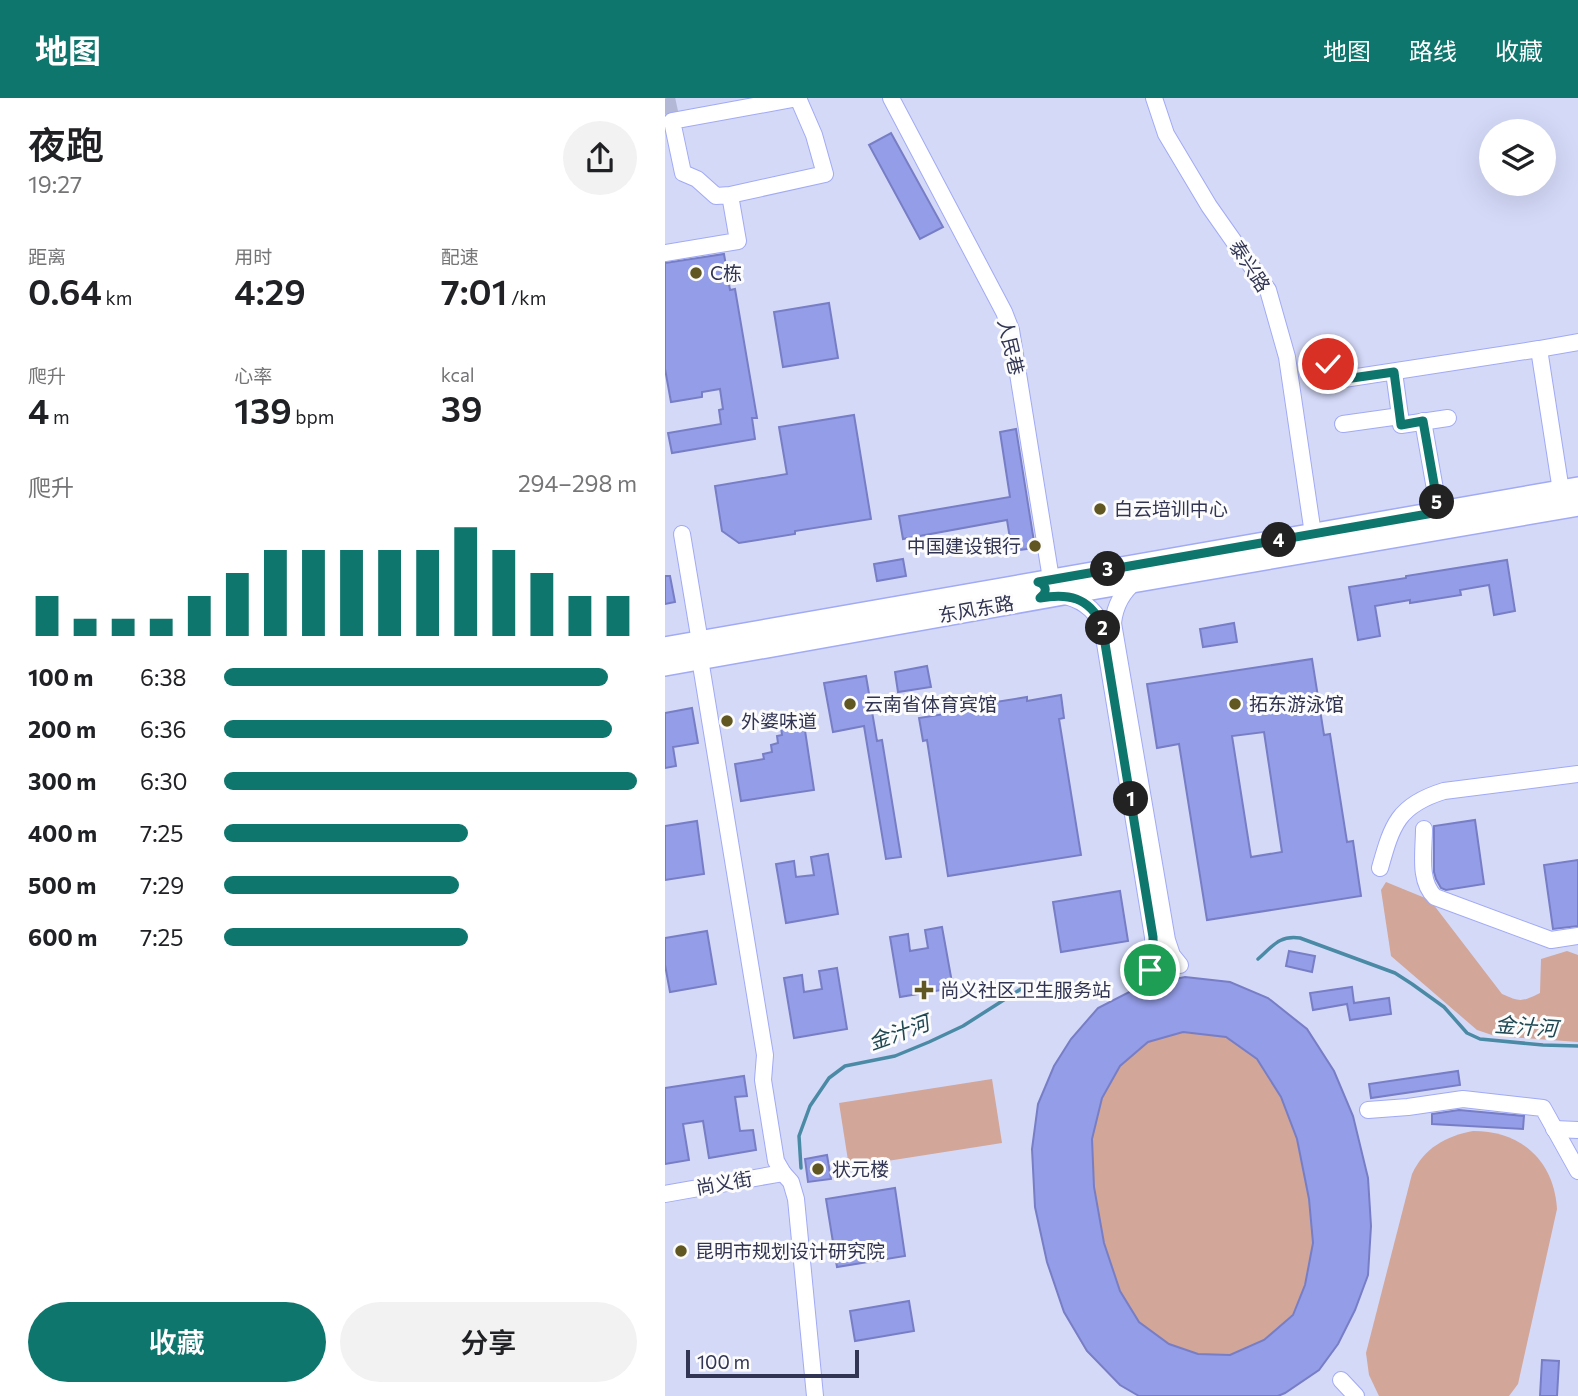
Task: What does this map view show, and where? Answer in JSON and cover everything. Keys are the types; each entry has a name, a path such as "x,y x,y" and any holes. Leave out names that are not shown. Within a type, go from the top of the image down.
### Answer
{"main road":[{"name":"东风东路","path":"665,665 700,650 1046,589 1313,534 1570,489"},
{"name":"东风东路","path":"1046,589 1137,581 1578,506"},
{"name":"东风东路","path":"665,648 700,650"}],"street":[{"path":"798,98 814,135 825,174 730,195 716,196 697,179 683,173 672,121 798,98"},
{"name":"人民巷","path":"891,98 1011,330 1046,589"},
{"name":"泰兴路","path":"1154,98 1166,134 1209,206 1268,290 1287,360 1313,534"},
{"path":"665,253 738,241 730,195"},
{"path":"1328,364 1331,381 1578,342"},
{"path":"1539,349 1570,489"},
{"path":"1394,372 1401,425 1448,418"},
{"path":"1342,424 1400,416"},
{"path":"1423,421 1439,512"},
{"path":"681,534 765,1055 763,1080 776,1161 790,1182 796,1199 815,1396"},
{"path":"1137,581 1119,599 1113,623 1167,940 1172,955 1180,965"},
{"path":"1046,589 1085,604 1102,625 1153,937 1150,970"},
{"path":"1380,868 1389,835 1397,821 1411,806 1425,797 1444,791 1578,774"},
{"path":"1424,830 1424,878 1428,890 1435,897 1551,940 1578,936"},
{"path":"1368,1110 1463,1100 1543,1108 1578,1171"},
{"path":"1554,1129 1578,1130"},
{"name":"尚义街","path":"665,1194 783,1173"},
{"path":"1341,1380 1356,1396"}],"shaded area":[{"path":"1386,882 1430,900 1502,994 1508,997 1521,1000 1540,993 1541,959 1567,951 1578,955 1578,1042 1495,1036 1477,1030 1391,956 1381,890"},
{"path":"1185,977 1230,982 1268,998 1307,1029 1334,1071 1353,1116 1368,1178 1371,1226 1368,1275 1355,1310 1338,1344 1319,1370 1278,1396 1139,1396 1120,1385 1086,1351 1064,1312 1047,1262 1035,1207 1032,1149 1038,1104 1054,1066 1071,1039 1098,1008 1141,986"},
{"path":"992,1079 1002,1143 849,1167 839,1103"},
{"path":"1473,1131 1491,1132 1520,1143 1542,1163 1555,1192 1557,1209 1518,1384 1509,1396 1379,1396 1369,1375 1366,1353 1412,1174 1429,1150 1454,1136"}],"building":[{"path":"891,133 943,227 920,239 869,145"},
{"path":"724,254 730,290 735,289 757,418 752,418 755,439 672,453 668,433 721,424 719,410 723,409 720,389 702,392 702,397 671,402 665,369 665,263"},
{"path":"829,303 838,358 783,367 774,312"},
{"path":"854,415 871,519 739,543 722,531 715,486 787,474 779,427"},
{"path":"1016,429 1035,548 1012,551 1007,520 903,539 899,516 1010,497 1000,432"},
{"path":"903,559 906,576 877,581 874,564"},
{"path":"1507,560 1515,611 1494,615 1489,585 1460,590 1461,595 1375,606 1380,636 1358,640 1349,587"},
{"path":"665,576 670,576 675,602 665,604"},
{"path":"1234,623 1237,642 1203,647 1200,629"},
{"path":"1312,659 1324,735 1330,734 1347,842 1353,841 1361,896 1207,920 1179,744 1157,748 1147,684","holes":["1264,732 1282,852 1251,857 1232,736"]},
{"path":"927,666 931,687 898,692 895,672"},
{"path":"866,676 877,741 882,740 901,857 886,859 864,726 833,732 824,683"},
{"path":"1061,695 1064,718 1059,719 1081,855 948,876 927,740 923,741 919,718 970,710 970,706"},
{"path":"692,708 698,743 673,747 676,766 665,768 665,713"},
{"path":"804,724 814,790 741,801 735,764 764,759 763,754 772,752 771,745 778,743 777,736 782,735 781,727"},
{"path":"1475,820 1484,884 1446,890 1441,888 1434,872 1434,826"},
{"path":"697,821 704,874 665,880 665,826"},
{"path":"828,854 838,914 786,923 776,864 794,861 796,877 814,875 811,857"},
{"path":"1578,860 1578,926 1553,929 1544,865"},
{"path":"1120,891 1128,941 1061,952 1053,902"},
{"path":"942,927 953,988 900,997 890,937 908,934 910,951 928,948 925,930"},
{"path":"707,931 716,984 670,992 665,965 665,938"},
{"path":"1289,951 1315,956 1312,972 1286,966"},
{"path":"837,968 847,1029 794,1038 784,978 802,975 804,992 822,989 819,971"},
{"path":"1185,977 1230,982 1268,998 1307,1029 1334,1071 1353,1116 1368,1178 1371,1226 1368,1275 1338,1344 1319,1370 1278,1396 1139,1396 1120,1385 1087,1351 1064,1312 1047,1262 1035,1207 1032,1149 1038,1104 1054,1066 1071,1039 1098,1008 1141,986","holes":["1183,1032 1226,1037 1257,1059 1281,1097 1297,1139 1309,1199 1313,1243 1305,1285 1293,1315 1264,1340 1230,1355 1198,1354 1169,1344 1139,1322 1120,1291 1104,1243 1094,1187 1092,1139 1102,1098 1120,1066 1148,1042"]},
{"path":"1352,987 1354,1003 1389,998 1391,1014 1350,1020 1347,1004 1313,1010 1310,993"},
{"path":"1458,1071 1460,1085 1371,1098 1369,1084"},
{"path":"744,1076 747,1096 735,1097 740,1131 753,1130 756,1150 709,1158 703,1121 683,1124 689,1160 665,1164 665,1088"},
{"path":"1459,1110 1524,1116 1523,1129 1432,1124 1432,1114"},
{"name":"状元楼","path":"827,1155 831,1179 808,1182 805,1159"},
{"path":"895,1188 905,1256 837,1267 826,1199"},
{"path":"909,1301 914,1331 855,1341 850,1311"},
{"path":"1542,1360 1559,1361 1557,1396 1540,1396"}],"waterway":[{"name":"金汁河","path":"1258,959 1281,940 1300,938 1395,973 1444,1007 1467,1033 1480,1039 1578,1046"},
{"name":"金汁河","path":"801,1168 799,1136 810,1106 829,1078 845,1066 895,1056 929,1042 963,1026 1024,987 1041,986 1070,990"}],"tunnel":[{"path":"667,98 672,121"}],"place":[{"name":"C栋","path":"696,273"},
{"name":"白云培训中心","path":"1100,509"},
{"name":"中国建设银行","path":"1035,546"},
{"name":"云南省体育宾馆","path":"850,704"},
{"name":"拓东游泳馆","path":"1235,704"},
{"name":"外婆味道","path":"727,721"},
{"name":"尚义社区卫生服务站","path":"924,990"},
{"name":"状元楼","path":"818,1169"},
{"name":"昆明市规划设计研究院","path":"681,1251"}],"route":[{"path":"1150,970 1153,937 1102,625 1092,610 1079,600 1058,595 1040,598 1045,589 1044,585 1038,582 1439,512 1423,421 1401,425 1394,372 1331,381 1328,364"}]}
